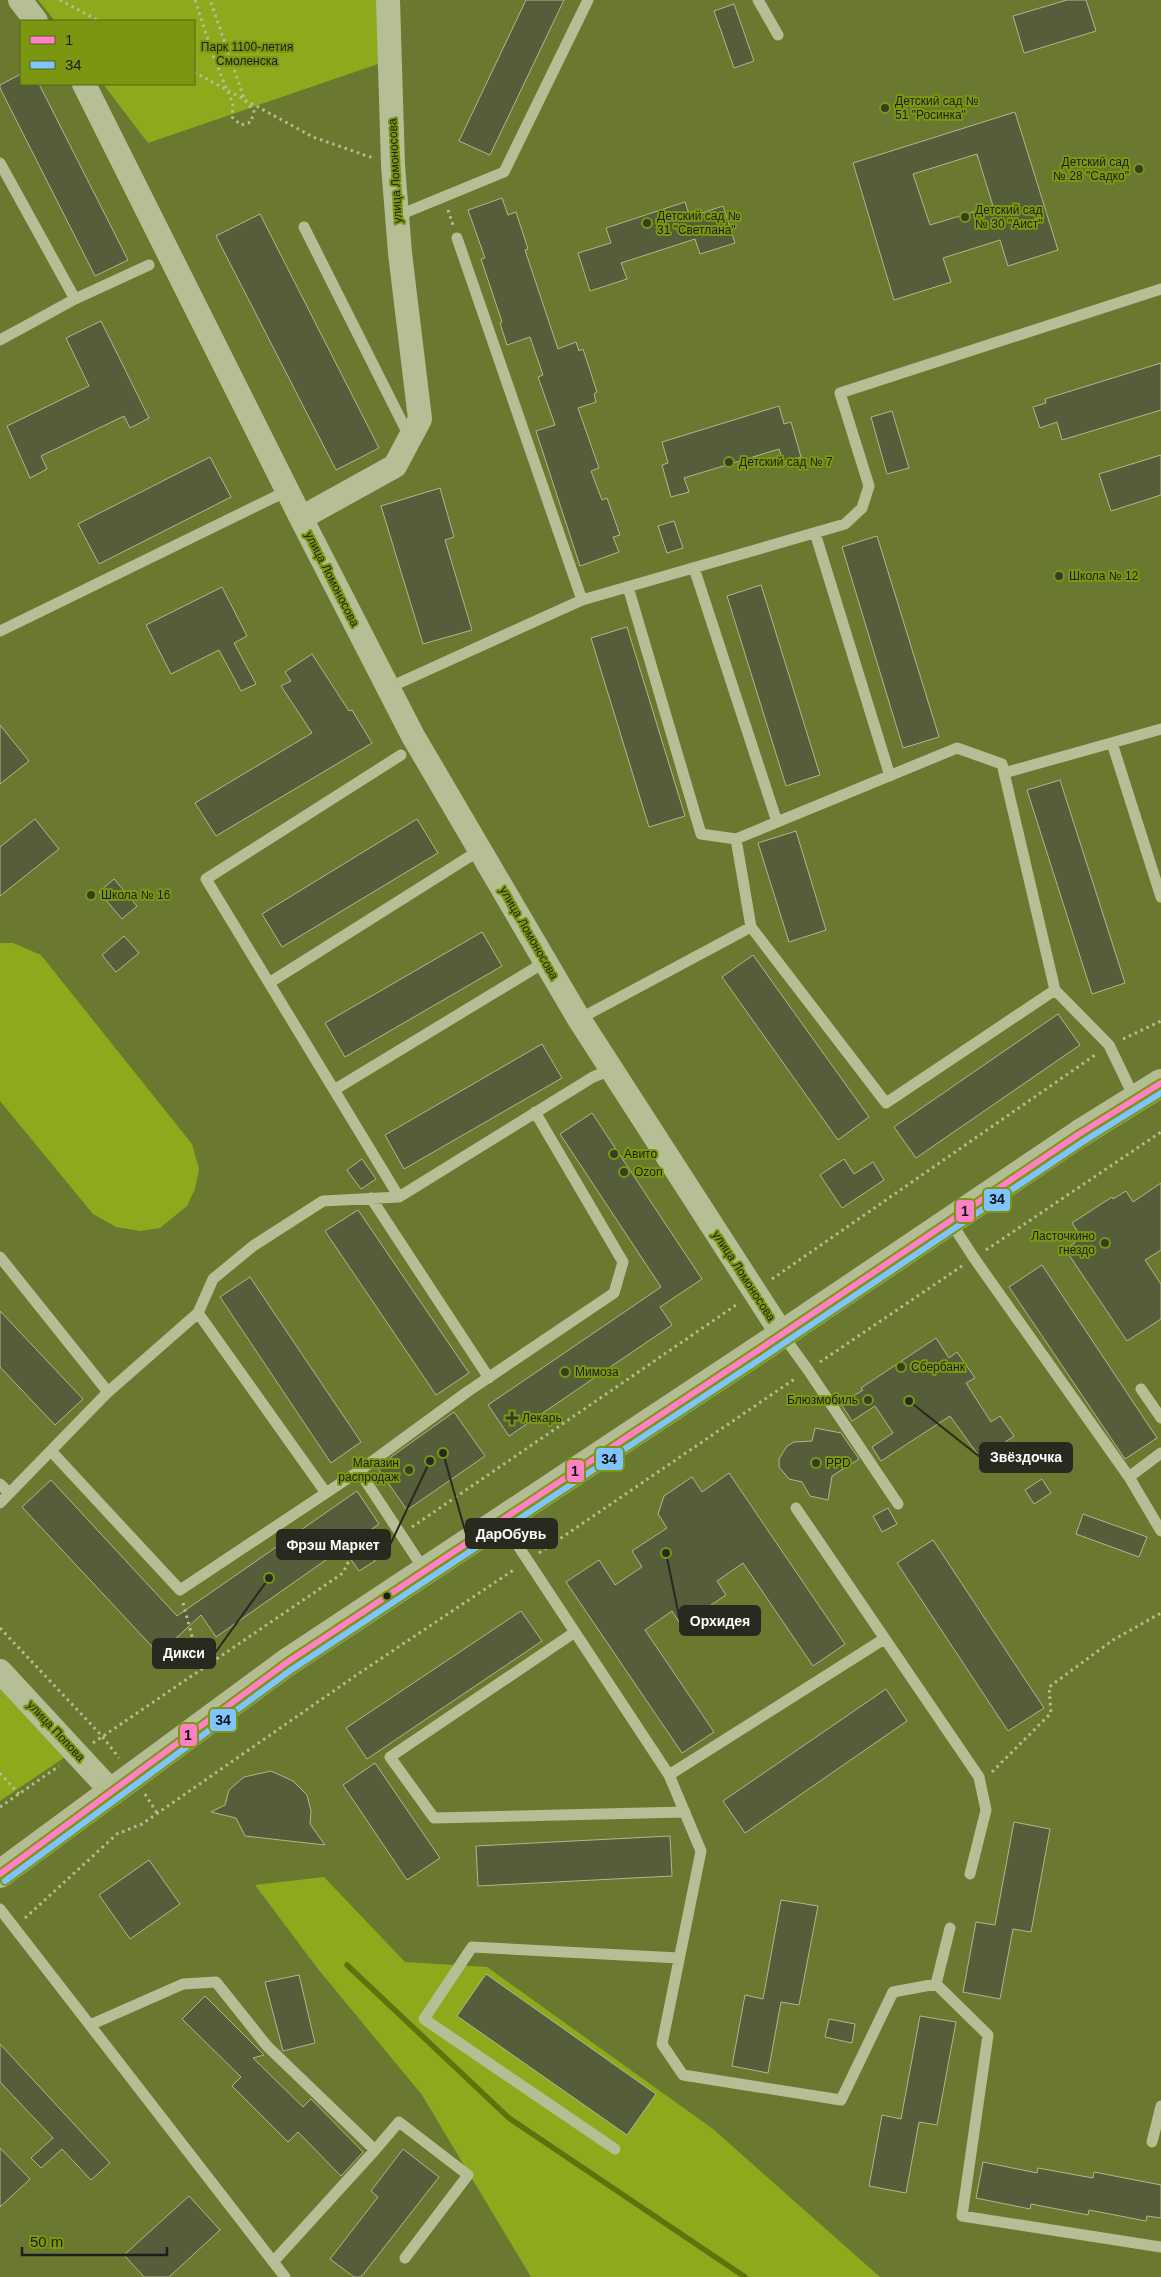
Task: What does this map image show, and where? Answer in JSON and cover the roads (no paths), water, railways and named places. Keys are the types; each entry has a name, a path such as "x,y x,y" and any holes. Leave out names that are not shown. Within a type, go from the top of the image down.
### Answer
{"main road":[{"path":"0,1874 286,1663 782,1334 1079,1134 1161,1083"}],"street":[{"path":"20,0 35,20"},
{"name":"улица Ломоносова","path":"300,518 395,466 420,419 393,164 388,0"},
{"name":"улица Ломоносова","path":"84,85 300,518 413,736 611,1070 782,1334"},
{"name":"улица Попова","path":"0,1671 112,1792"}],"lane":[{"path":"397,216 504,172 588,0"},
{"path":"758,0 778,35"},
{"path":"0,163 75,299"},
{"path":"304,227 410,438"},
{"path":"457,238 582,600"},
{"path":"0,340 75,299 149,265"},
{"path":"388,688 582,600 845,524 862,508 869,486 840,392 1161,289"},
{"path":"0,631 287,491"},
{"path":"815,533 890,776"},
{"path":"694,568 777,822"},
{"path":"628,587 702,834 736,839 956,748 1002,764 1055,990 1110,1045 1135,1099"},
{"path":"1004,773 1161,729"},
{"path":"1112,743 1161,896"},
{"path":"399,1197 206,879 401,755"},
{"path":"736,839 751,927 886,1103 1055,990"},
{"path":"269,983 480,850"},
{"path":"579,1018 751,927"},
{"path":"334,1090 546,962"},
{"path":"0,1502 108,1392 198,1313 213,1279 253,1246 323,1200 399,1197 593,1077 611,1070"},
{"path":"51,1451 180,1590 326,1494 489,1378 614,1293 623,1262 536,1112"},
{"path":"371,1198 489,1378"},
{"path":"950,1221 974,1258 1129,1477 1161,1531"},
{"path":"0,1257 108,1392"},
{"path":"198,1313 326,1494"},
{"path":"782,1334 898,1504"},
{"path":"1141,1389 1161,1418"},
{"path":"1129,1477 1161,1453"},
{"path":"359,1471 425,1571"},
{"path":"0,1484 9,1493"},
{"path":"796,1508 979,1777 986,1810 970,1874"},
{"path":"501,1520 669,1775 701,1851 662,2044 683,2074 841,2100 892,1992 936,1984"},
{"path":"575,1632 390,1757 434,1818 685,1812"},
{"path":"669,1775 884,1639"},
{"path":"0,1909 285,2277"},
{"path":"936,1984 950,1928"},
{"path":"615,2149 424,2019 472,1947 679,1958"},
{"path":"90,2025 183,1984 216,1982 267,2046 375,2150"},
{"path":"936,1984 988,2036 962,2216 1161,2247"},
{"path":"1152,2142 1161,2106"},
{"path":"273,2262 399,2122 468,2175 405,2258"}],"waterway":[{"path":"347,1965 509,2118 745,2277"}],"place":[{"name":"Детский сад № 51 \"Росинка\"","path":"885,108"},
{"name":"Детский сад № 28 \"Садко\"","path":"1139,169"},
{"name":"Детский сад № 30 \"Аист\"","path":"965,217"},
{"name":"Детский сад № 31 \"Светлана\"","path":"647,223"},
{"name":"Детский сад № 7","path":"729,462"},
{"name":"Школа № 12","path":"1059,576"},
{"name":"Школа № 16","path":"91,895"},
{"name":"Авито","path":"614,1154"},
{"name":"Ozon","path":"624,1172"},
{"name":"Ласточкино гнездо","path":"1105,1243"},
{"name":"Сбербанк","path":"901,1367"},
{"name":"Мимоза","path":"565,1372"},
{"name":"Блюзмобиль","path":"868,1400"},
{"name":"Звёздочка","path":"909,1401"},
{"name":"Лекарь","path":"512,1418"},
{"name":"ДарОбувь","path":"443,1453"},
{"name":"Фрэш Маркет","path":"430,1461"},
{"name":"PPD","path":"816,1463"},
{"name":"Магазин распродаж","path":"409,1470"},
{"name":"Орхидея","path":"666,1553"},
{"name":"Дикси","path":"269,1578"}],"park label":[{"name":"Парк 1100-летия Смоленска","path":"247,54"}]}
